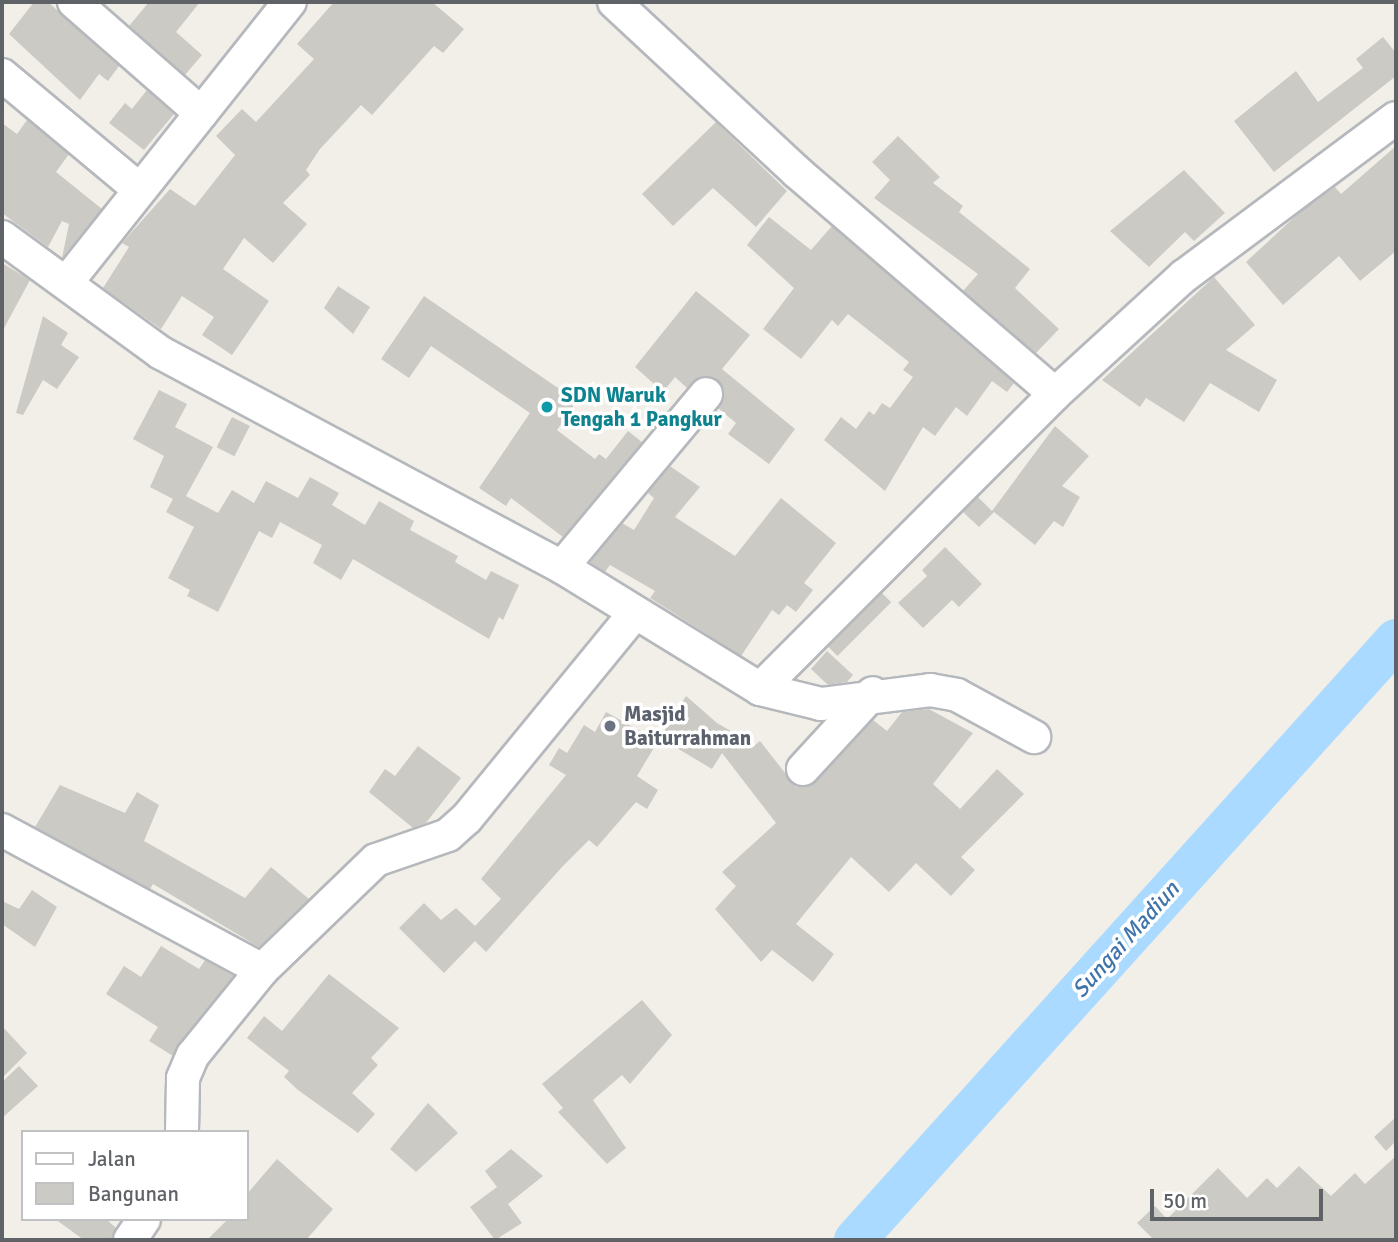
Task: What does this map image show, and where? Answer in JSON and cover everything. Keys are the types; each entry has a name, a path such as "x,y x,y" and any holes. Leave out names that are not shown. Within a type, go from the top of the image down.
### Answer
{"street":[{"path":"74,2 201,113"},
{"path":"67,282 290,2"},
{"path":"614,2 797,172 1055,394"},
{"path":"2,75 139,189"},
{"path":"760,689 1055,394 1184,276 1396,118"},
{"path":"2,237 162,353 562,567 760,689 821,704 873,693 957,695 1034,737"},
{"path":"562,567 706,394"},
{"path":"183,1130 183,1078 193,1055 262,970 376,860 448,835 467,818 635,614"},
{"path":"803,769 873,693"},
{"path":"2,830 262,970"},
{"path":"130,1240 143,1221"}],"building":[{"path":"34,2 48,2 119,66 108,81 99,74 80,100 9,34"},
{"path":"149,2 200,2 176,32 202,55 185,75 129,26"},
{"path":"334,2 432,2 464,29 443,53 434,46 372,115 361,105 320,149 306,170 310,175 283,203 307,224 273,263 244,238 223,269 269,301 232,355 202,335 214,317 182,296 161,329 103,288 129,247 122,243 170,189 195,206 235,155 216,136 242,109 256,122 314,59 297,44"},
{"path":"1383,37 1396,53 1396,76 1274,172 1234,121 1296,71 1318,102 1363,68 1356,59"},
{"path":"147,90 174,114 144,150 109,123 125,103 132,109"},
{"path":"27,120 69,154 56,172 102,209 62,258 69,224 62,221 48,247 2,213 2,123 17,134"},
{"path":"716,122 787,191 756,227 713,188 673,226 642,194"},
{"path":"898,136 940,177 933,183 963,206 959,212 1030,269 1015,288 1059,329 1036,353 963,291 978,274 874,198 890,180 872,162"},
{"path":"1396,146 1396,251 1360,281 1339,256 1283,305 1246,262 1301,211 1335,187 1341,194"},
{"path":"1184,170 1225,213 1194,241 1185,232 1149,267 1110,231"},
{"path":"769,217 811,250 832,226 1014,383 1007,392 992,381 967,416 956,407 935,436 923,427 885,491 824,440 841,417 856,429 869,411 874,415 882,403 890,408 913,377 903,370 909,362 848,314 838,326 832,320 801,359 763,329 794,288 747,245"},
{"path":"2,263 30,280 2,332"},
{"path":"1214,277 1255,325 1226,350 1277,380 1259,412 1210,383 1184,422 1146,398 1140,407 1102,380"},
{"path":"338,286 370,307 353,334 324,308"},
{"path":"696,291 750,335 722,369 795,429 769,464 728,434 736,423 718,408 724,396 717,380 700,377 687,388 675,377 663,392 635,367"},
{"name":"SDN Waruk Tengah 1 Pangkur","path":"424,296 577,401 557,430 595,459 599,454 606,459 628,431 642,442 563,537 511,498 506,506 479,488 530,413 431,346 409,378 381,359"},
{"path":"43,316 68,333 61,345 79,357 57,389 43,380 23,415 16,413"},
{"path":"159,390 187,404 175,427 213,447 186,496 218,513 232,490 254,503 266,481 298,498 310,477 339,493 332,505 365,525 379,501 414,521 410,530 458,556 455,562 486,580 491,571 519,585 503,620 499,617 489,639 353,559 341,580 313,563 322,545 280,522 272,538 259,531 218,612 187,596 190,590 168,578 194,527 166,512 173,499 150,487 164,456 133,439"},
{"path":"232,417 250,426 234,456 217,447"},
{"path":"1055,426 1089,456 1062,486 1080,497 1063,527 1054,521 1035,545 994,512 979,527 963,512 978,497 992,511"},
{"path":"670,466 700,487 675,517 735,556 781,498 836,543 804,583 813,590 796,612 787,605 779,615 772,610 741,656 650,598 655,591 610,565 605,572 590,562 622,523 634,530 654,498 648,493"},
{"path":"945,547 982,584 959,607 952,600 923,628 898,603 927,576 922,570"},
{"path":"882,593 891,602 837,656 828,647"},
{"path":"827,651 853,675 847,682 828,685 811,669"},
{"path":"686,696 717,723 755,745 760,741 796,787 817,781 873,720 887,731 902,712 929,709 973,733 933,784 960,809 997,769 1024,794 961,857 975,870 951,896 916,863 889,892 851,857 796,924 834,954 813,982 772,950 761,962 715,909 736,886 722,872 776,823 722,753 712,769 660,738"},
{"path":"606,712 658,741 637,776 658,790 647,809 636,802 597,847 589,840 562,867 486,952 475,941 444,973 399,928 424,903 441,920 456,908 475,926 501,899 481,879 566,775 549,765 559,748 567,753 584,725 595,732"},
{"path":"418,746 461,778 426,823 413,828 369,792 385,769 395,776"},
{"path":"60,785 125,813 137,792 159,805 144,841 245,898 271,867 309,899 259,947 153,884 150,889 35,827"},
{"path":"32,890 57,907 35,947 2,924 2,901 19,909"},
{"path":"161,946 199,969 205,960 234,976 173,1056 149,1041 158,1027 106,994 124,966 141,977"},
{"path":"329,974 399,1028 371,1058 378,1065 352,1093 375,1114 358,1133 298,1090 284,1077 289,1071 247,1038 264,1016 282,1031"},
{"path":"642,1000 672,1035 630,1084 622,1075 593,1100 626,1148 607,1164 558,1112 563,1108 542,1084"},
{"path":"2,1026 27,1053 2,1078"},
{"path":"19,1066 38,1086 2,1118 2,1082"},
{"path":"428,1103 458,1133 416,1172 390,1149"},
{"path":"1396,1117 1396,1141 1386,1151 1374,1137"},
{"path":"511,1149 543,1176 508,1204 522,1223 495,1240 470,1207 497,1187 485,1171"},
{"path":"1396,1156 1396,1240 1154,1240 1137,1223 1155,1206 1167,1219 1218,1168 1247,1198 1267,1178 1277,1188 1299,1166 1331,1196 1355,1173 1365,1184"},
{"path":"277,1159 333,1209 306,1240 207,1240 226,1221 248,1221 248,1193"},
{"path":"58,1221 108,1221 116,1228 112,1240 84,1240"}],"waterway":[{"name":"Sungai Madiun","path":"855,1240 1396,640"}],"place":[{"name":"SDN Waruk Tengah 1 Pangkur","path":"547,407"},
{"name":"Masjid Baiturrahman","path":"610,726"}]}
